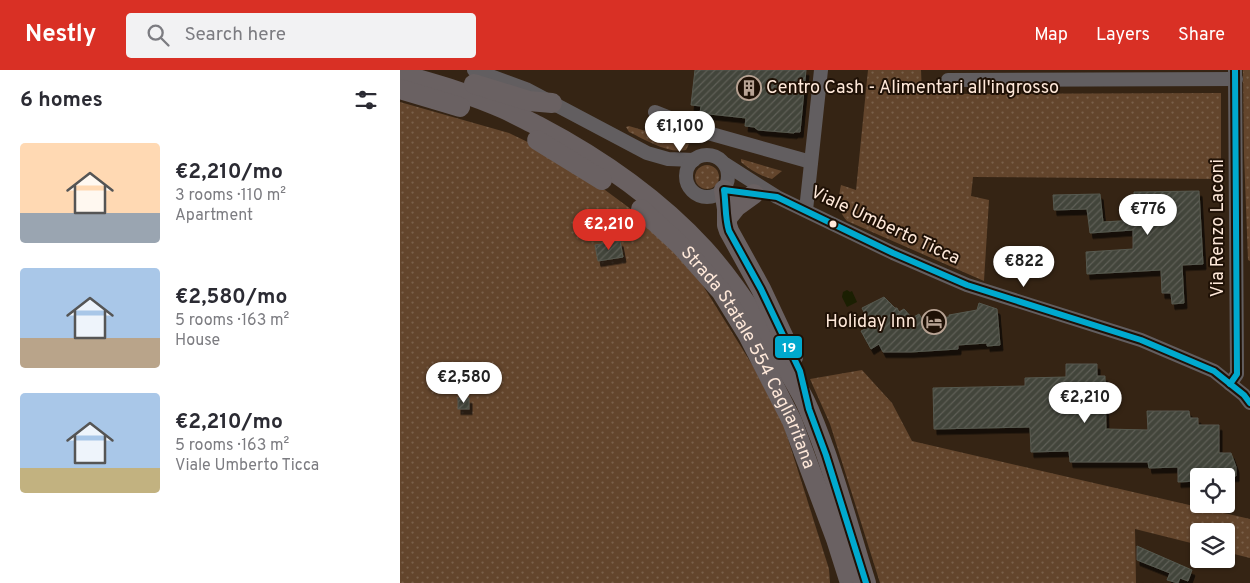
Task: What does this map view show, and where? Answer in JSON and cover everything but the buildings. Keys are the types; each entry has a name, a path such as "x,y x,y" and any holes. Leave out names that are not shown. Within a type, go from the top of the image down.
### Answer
{"highway":[{"path":"428,70 529,101 552,103"},
{"name":"Strada Statale 554 Cagliaritana","path":"400,74 458,91 504,109 573,145 614,172 656,204 685,229 706,251 736,288 762,326 809,409 826,455 866,583"},
{"name":"Strada Statale 554 Cagliaritana","path":"400,89 482,115 538,140 602,180 643,210 682,246 721,291 748,335 792,421 836,539 850,583"},
{"path":"724,190 729,231 761,288 800,371 809,409"},
{"path":"728,217 736,207 754,194"},
{"path":"836,539 830,548 837,570 837,583"}],"street":[{"path":"474,70 526,89 647,153 681,160 694,160 707,155 714,156 725,164 729,177 724,190 718,194 705,197 692,192 686,179 686,172 694,160"},
{"path":"806,210 821,70"},
{"path":"948,80 1154,74 1236,75"},
{"name":"Via Renzo Laconi","path":"1230,384 1237,374 1236,75"},
{"path":"655,112 708,133 811,162"},
{"name":"Viale Umberto Ticca","path":"725,164 777,197 893,253 967,285 1140,340 1214,371 1250,402"},
{"name":"Viale Umberto Ticca","path":"724,190 777,197"}],"shaded area":[{"path":"868,70 921,70 922,94 1221,93 1221,179 973,177 971,196 989,200 984,281 847,221 841,213 839,200 841,185 856,190"},
{"path":"1243,70 1250,70 1250,261 1248,260 1244,155"},
{"path":"400,102 509,133 538,147 601,187 643,218 697,276 753,366 783,423 829,569 830,583 400,583"},
{"path":"629,126 689,144 686,150 679,151 665,148 629,132 626,127"},
{"path":"741,159 782,171 772,179 768,178 748,167 741,162"},
{"path":"707,165 712,166 718,172 718,182 712,188 707,189 702,188 696,182 695,177 696,172 702,166"},
{"path":"847,290 852,291 857,302 847,307 842,297 843,292"},
{"path":"862,370 892,403 912,441 1190,505 1190,513 1224,513 1250,519 1250,558 1235,554 1235,523 1190,523 1190,543 1135,529 1136,583 880,583 830,424 810,379"}],"transit line":[{"name":"19","path":"1230,384 1237,374 1235,70"},
{"name":"19","path":"866,583 826,455 809,409 800,371 761,289 729,231 724,190 777,197 893,253 967,285 1141,340 1214,371 1244,395 1250,403"}],"place":[{"name":"Centro Cash - Alimentari all'ingrosso","path":"749,88"},
{"name":"Holiday Inn","path":"934,322"}]}
